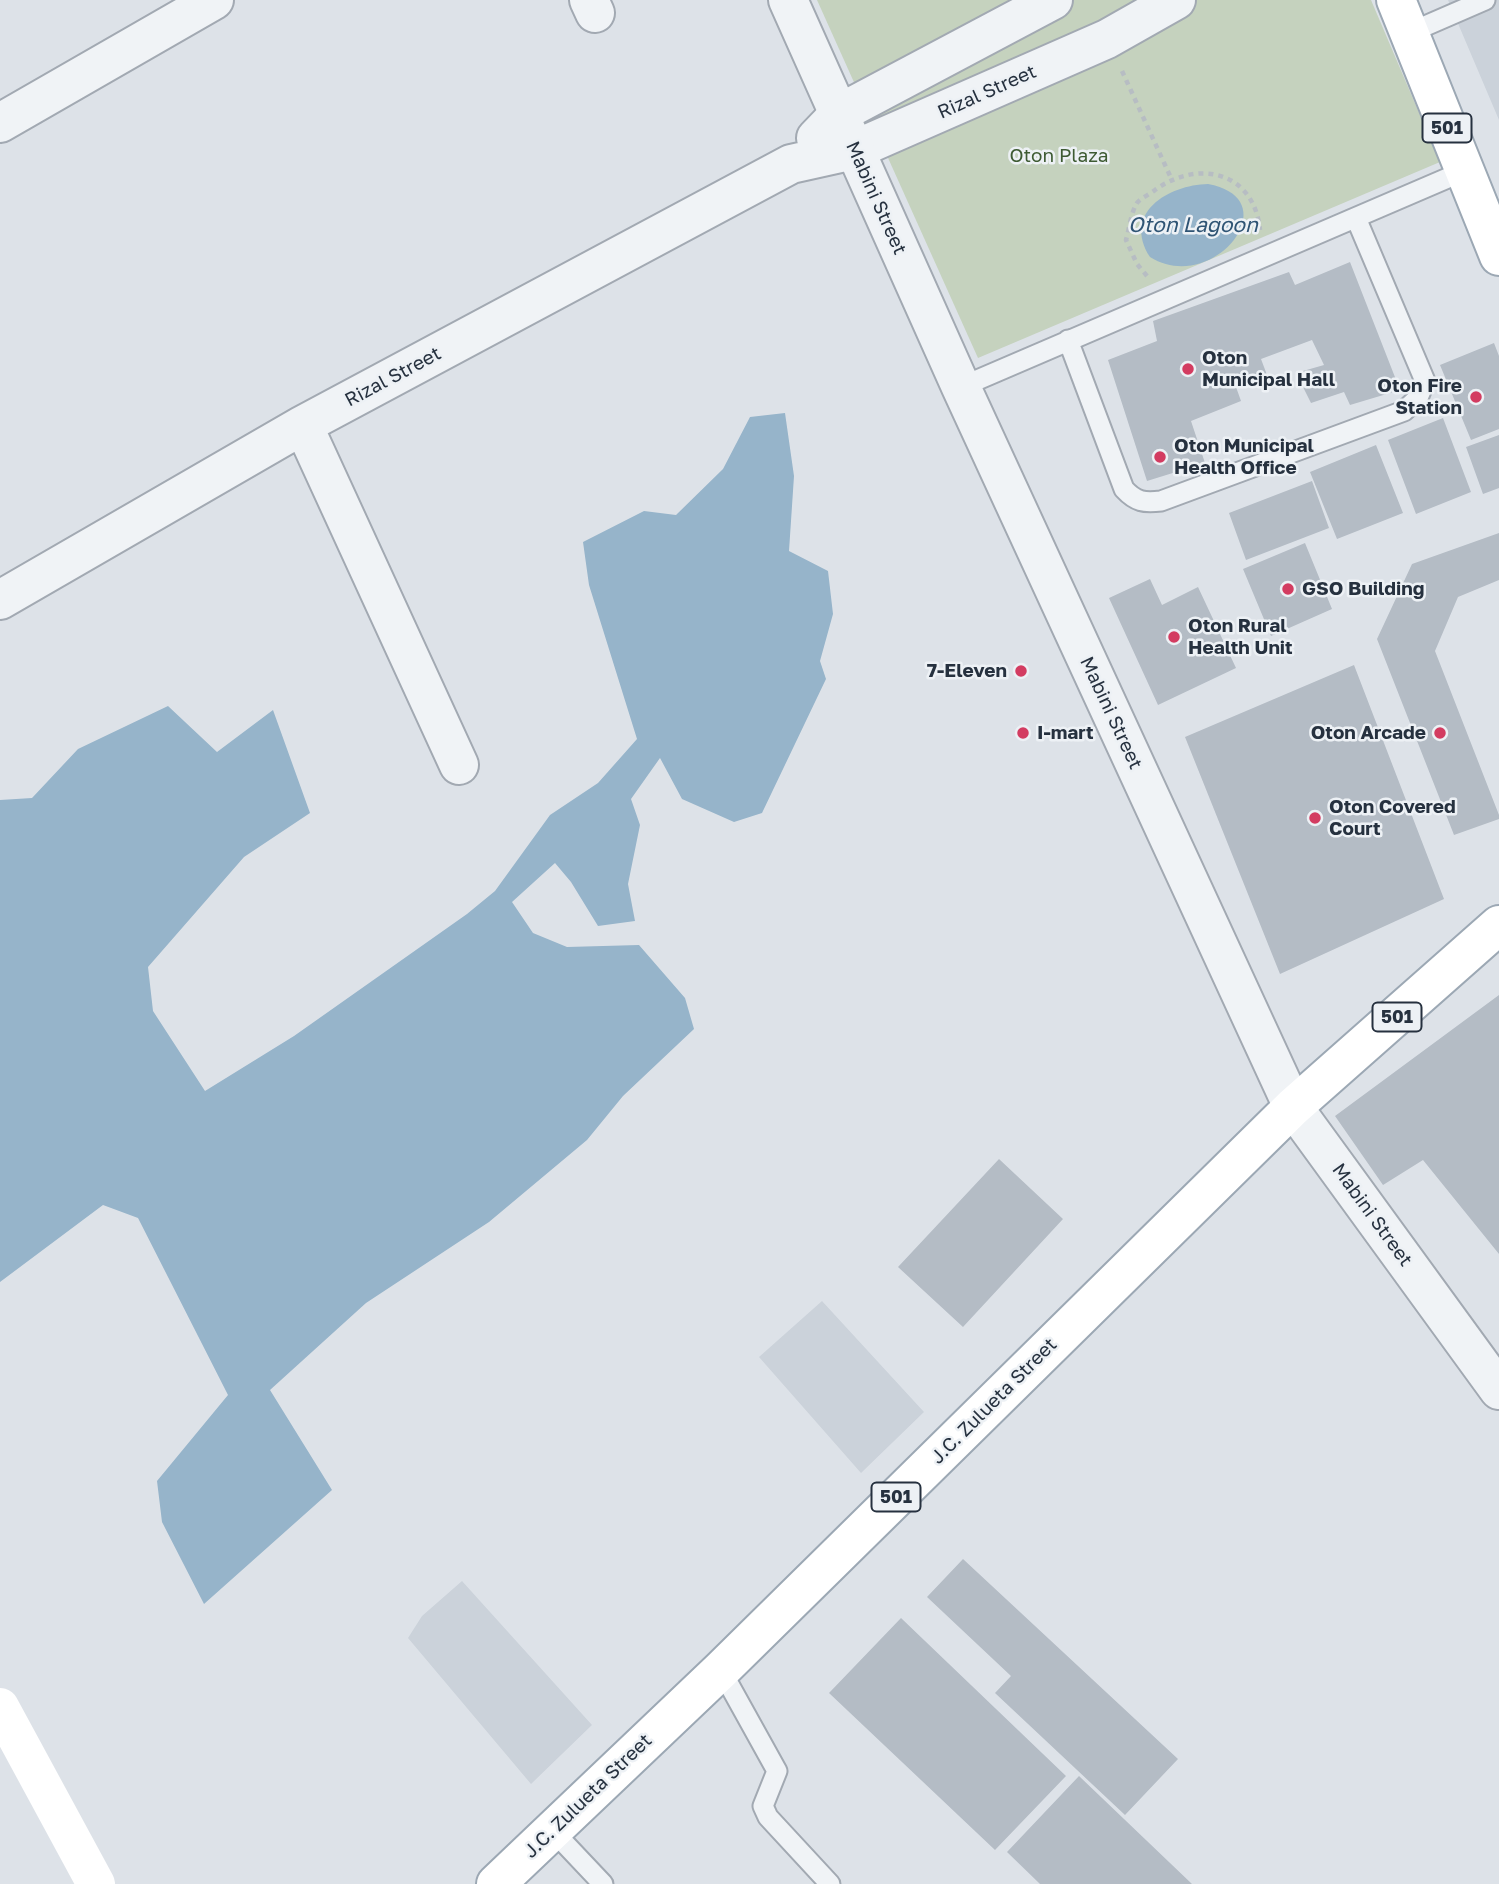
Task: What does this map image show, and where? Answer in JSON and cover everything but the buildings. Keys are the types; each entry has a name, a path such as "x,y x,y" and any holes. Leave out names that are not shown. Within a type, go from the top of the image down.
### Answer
{"main road":[{"name":"501","path":"1403,16 1499,256"},
{"name":"J.C. Zulueta Street","path":"496,1884 721,1670 1293,1107 1499,925"},
{"path":"0,1707 96,1884"}],"street":[{"path":"0,122 214,0"},
{"name":"Mabini Street","path":"788,0 961,387 1293,1107 1499,1390"},
{"name":"Rizal Street","path":"791,164 840,113 1054,0"},
{"name":"Rizal Street","path":"0,600 303,425 791,164 854,150 1107,39 1176,0"},
{"path":"303,425 459,765"}],"lane":[{"path":"1403,16 1485,0"},
{"path":"961,387 1464,171"},
{"path":"1068,340 1124,489 1133,499 1146,503 1161,501 1404,411 1418,398 1425,381 1356,218"},
{"path":"721,1670 777,1771 763,1807 768,1817 830,1884"},
{"path":"552,1830 603,1884"}],"path":[{"path":"1107,39 1171,178"},
{"path":"1166,298 1137,264 1126,240 1137,203 1171,178 1211,172 1244,186 1256,204 1260,259"}],"shaded area":[{"path":"1448,0 1499,0 1499,120"},
{"path":"822,1301 924,1412 861,1473 759,1357"},
{"path":"462,1581 592,1725 531,1784 408,1638 422,1616"}],"green space":[{"name":"Oton Plaza","path":"817,0 1371,0 1440,162 978,358"}],"water":[{"name":"Oton Lagoon","path":"1208,184 1232,193 1242,207 1242,224 1233,241 1218,255 1197,264 1174,266 1150,257 1143,241 1142,227 1154,204 1178,190"},
{"path":"785,413 794,476 789,551 828,571 833,614 820,661 826,679 762,813 734,822 682,799 660,758 631,799 640,825 628,884 635,921 598,926 571,882 555,863 512,902 533,933 567,947 639,945 685,998 694,1029 623,1096 587,1140 489,1222 366,1303 270,1390 332,1490 204,1604 162,1522 157,1481 228,1395 138,1218 103,1205 0,1282 0,800 32,798 78,749 168,706 217,752 273,710 310,813 244,857 148,967 153,1011 205,1091 294,1036 467,914 495,891 550,815 598,783 637,739 589,585 583,542 644,511 676,515 723,469 750,417"}],"place":[{"name":"Oton Municipal Hall","path":"1188,369"},
{"name":"Oton Fire Station","path":"1476,397"},
{"name":"Oton Municipal Health Office","path":"1160,457"},
{"name":"GSO Building","path":"1288,589"},
{"name":"Oton Rural Health Unit","path":"1174,637"},
{"name":"7-Eleven","path":"1021,671"},
{"name":"I-mart","path":"1023,733"},
{"name":"Oton Arcade","path":"1440,733"},
{"name":"Oton Covered Court","path":"1315,818"}]}
